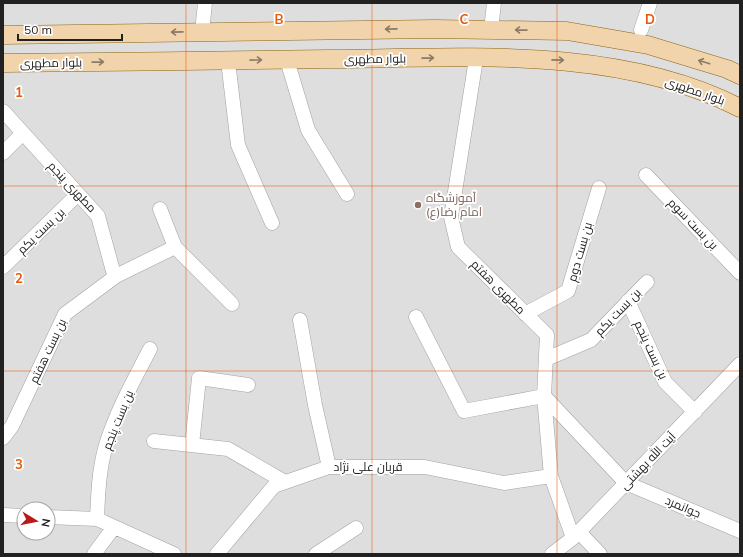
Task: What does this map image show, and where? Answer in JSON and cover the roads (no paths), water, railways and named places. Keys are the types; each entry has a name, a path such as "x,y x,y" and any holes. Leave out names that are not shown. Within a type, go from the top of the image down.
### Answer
{"main road":[{"path":"3,35 202,32 491,30 567,31 648,45 727,69 740,75"},
{"name":"بلوار مطهری","path":"3,63 287,60 564,60 642,73 716,96 740,108"}],"street":[{"path":"202,32 205,3"},
{"path":"491,30 494,3"},
{"path":"641,30 650,3"},
{"name":"مطهری هفتم","path":"476,59 451,217 458,247 547,335 544,396 552,476 576,535"},
{"path":"287,60 308,130 347,194"},
{"path":"228,61 238,145 272,224"},
{"name":"مطهری پنجم","path":"3,111 22,134 98,216 116,276"},
{"path":"3,153 22,134"},
{"name":"بن بست سوم","path":"646,175 740,273"},
{"name":"بن بست دوم","path":"525,314 568,291 599,188"},
{"name":"بن بست یکم","path":"3,267 78,194"},
{"path":"160,209 175,247 232,304"},
{"name":"بن بست هفتم","path":"3,438 12,426 65,314 116,276 175,247"},
{"name":"بن بست یکم","path":"546,359 591,340 646,282"},
{"name":"بن بست پنجم","path":"628,301 666,382 695,412"},
{"path":"416,317 464,411 544,396 626,484"},
{"path":"300,320 315,405 329,466"},
{"name":"بن بست پنجم","path":"97,519 98,485 106,445 118,414 150,349"},
{"name":"آیت الله بهشتی","path":"552,554 576,535 740,364"},
{"path":"192,445 199,378 248,385"},
{"path":"154,441 228,449 285,482"},
{"name":"قربان علی نژاد","path":"217,554 274,486 329,466 424,467 504,484 552,476"},
{"name":"جوانمرد","path":"626,484 740,531"},
{"path":"3,515 16,516"},
{"path":"56,517 97,519 174,554"},
{"path":"94,554 114,527"},
{"path":"316,554 356,528"},
{"path":"576,535 600,554"}],"place":[{"name":"آموزشگاه امام رضا(ع)","path":"418,205"}]}
